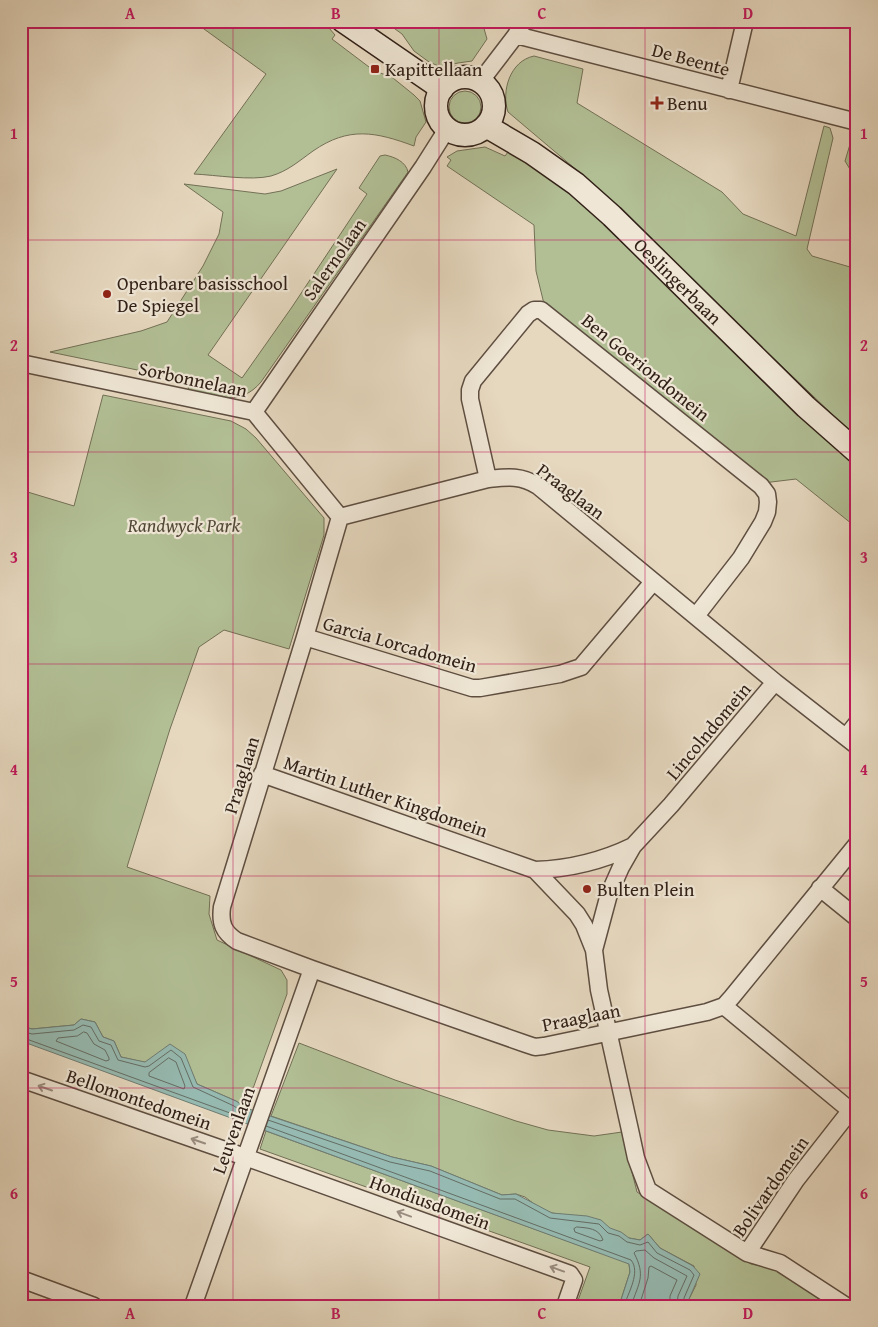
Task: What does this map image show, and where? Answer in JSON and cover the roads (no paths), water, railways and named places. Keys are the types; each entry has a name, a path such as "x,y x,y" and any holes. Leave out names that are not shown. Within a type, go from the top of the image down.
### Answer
{"main road":[{"path":"344,21 442,90"},
{"path":"460,78 471,78 480,82 489,90 493,100 494,111 486,126 476,132 465,135 447,128 441,121 437,111 437,100 442,90 450,82 460,78"},
{"name":"Oeslingerbaan","path":"486,126 532,152 576,184 612,216 806,407 857,452"}],"street":[{"path":"729,90 745,21"},
{"path":"480,82 520,28"},
{"name":"De Beente","path":"520,28 729,90 857,122"},
{"name":"Salernolaan","path":"254,412 447,128"},
{"name":"Ben Goeriondomein","path":"488,479 470,399 470,390 473,381 528,314 534,310 541,310 761,486 766,494 767,512 763,522 741,558 696,616"},
{"name":"Sorbonnelaan","path":"21,363 254,412 340,517"},
{"name":"Praaglaan","path":"724,1006 706,1012 544,1046 535,1046 312,969 237,941 227,934 222,927 220,917 222,907 340,517 488,479 518,477 532,482 775,682 851,742"},
{"name":"Garcia Lorcadomein","path":"305,636 472,688 480,688 560,674 581,667 653,582"},
{"name":"Lincolndomein","path":"633,846 671,806 775,682"},
{"path":"851,742 857,723"},
{"name":"Martin Luther Kingdomein","path":"262,774 535,870"},
{"path":"853,1113 724,1006 857,844"},
{"path":"535,870 562,868 598,861 633,846"},
{"path":"594,950 609,894 633,846"},
{"path":"535,870 577,914 587,931 594,950"},
{"path":"820,888 857,918"},
{"name":"Bolivardomein","path":"594,950 599,990 636,1158 648,1190 747,1253 796,1180 853,1113"},
{"name":"Leuvenlaan","path":"193,1306 244,1157 312,969"},
{"name":"Bellomontedomein","path":"21,1079 244,1157"},
{"name":"Hondiusdomein","path":"244,1157 570,1274 574,1280 565,1306"},
{"path":"747,1253 780,1263 846,1306"},
{"path":"21,1279 94,1306"}],"water":[{"path":"81,1019 95,1022 103,1037 114,1041 121,1057 145,1062 170,1044 185,1054 197,1084 236,1101 246,1108 392,1157 431,1166 502,1195 516,1194 552,1213 587,1216 601,1220 610,1228 621,1232 629,1238 640,1240 648,1234 660,1248 693,1266 700,1274 689,1299 688,1306 619,1306 630,1272 629,1264 21,1041 21,1026 32,1029 74,1025"}],"place":[{"name":"Kapittellaan","path":"375,69"},
{"name":"Benu","path":"657,103"},
{"name":"Openbare basisschool De Spiegel","path":"107,294"},
{"name":"Bulten Plein","path":"587,889"}],"park label":[{"name":"Randwyck Park","path":"184,525"}]}
